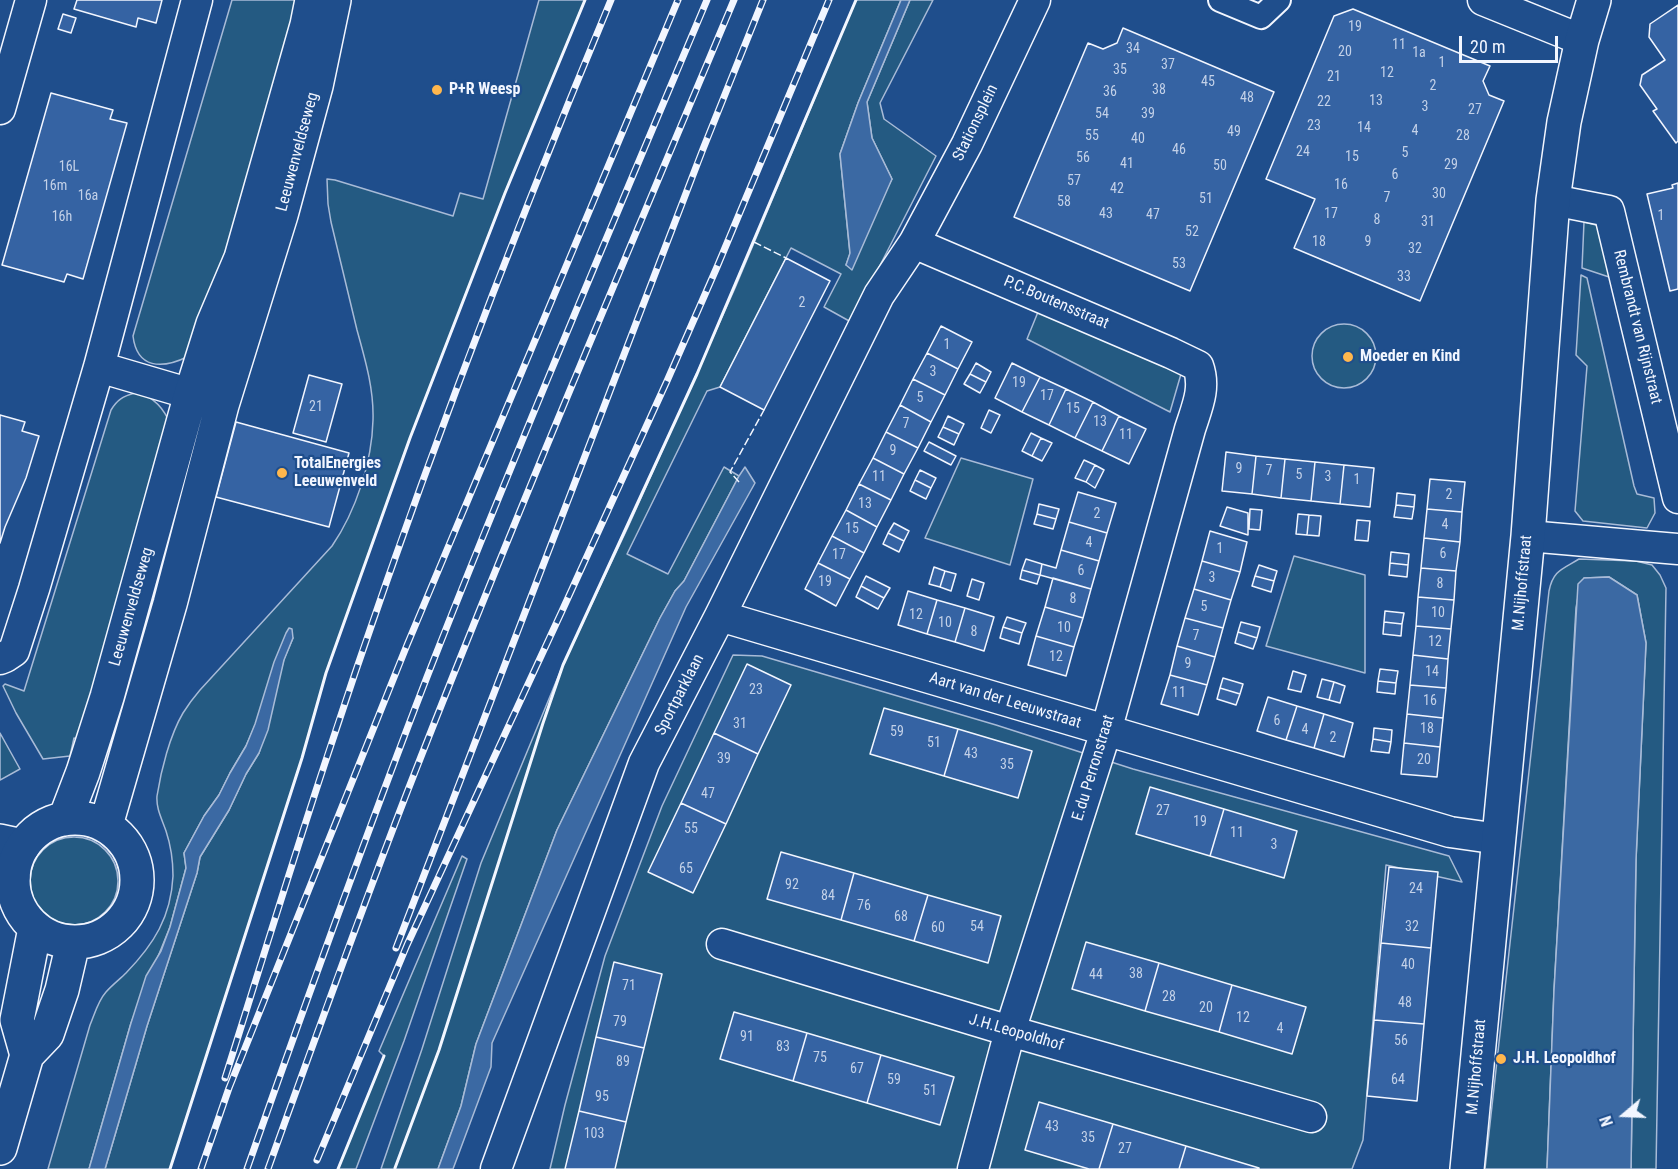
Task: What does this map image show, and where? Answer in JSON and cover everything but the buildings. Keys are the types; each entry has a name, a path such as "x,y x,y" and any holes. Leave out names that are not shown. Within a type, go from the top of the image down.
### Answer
{"main road":[{"name":"Leeuwenveldseweg","path":"65,819 83,772 106,698 191,394 213,324 241,258 307,25 312,0"},
{"name":"Leeuwenveldseweg","path":"106,825 170,604 222,405 284,206 316,86 334,0"},
{"name":"M.Nijhoffstraat","path":"1467,1169 1528,536 1553,200 1564,122 1582,40 1594,0"},
{"path":"65,819 93,820 106,825 122,839 134,857 138,878 135,899 126,918 110,932 91,941 74,943 57,940 35,928 18,905 7,876 16,861 12,843 49,824 65,819"},
{"path":"27,1054 17,1020 35,928"},
{"path":"0,1148 27,1054 47,1034 62,990 74,943"}],"street":[{"path":"0,110 10,31 31,0"},
{"path":"0,659 14,651 34,589 99,367 197,0"},
{"name":"Stationsplein","path":"914,243 967,144 1035,0"},
{"path":"1220,0 1261,17 1279,0"},
{"path":"1483,0 1582,40"},
{"name":"Rembrandt van Rijnstraat","path":"1553,200 1609,211 1678,498"},
{"name":"P.C.Boutensstraat","path":"914,243 1198,366"},
{"name":"Sportparklaan","path":"496,1169 644,764 879,295 914,243"},
{"name":"E.du Perronstraat","path":"973,1169 1010,1031 1106,731 1201,396 1202,377 1198,366"},
{"path":"99,367 222,405"},
{"path":"1528,536 1678,549"},
{"name":"Aart van der Leeuwstraat","path":"720,616 1450,832 1499,839"},
{"name":"J.H.Leopoldhof","path":"722,944 1010,1031 1311,1117"}],"shaded area":[{"path":"232,0 299,0 238,233 187,357 169,363 152,363 140,355 135,347 133,336"},
{"path":"539,0 585,0 505,193 410,438 326,673 302,758 170,1169 105,1169 200,857 229,810 259,753 284,659 293,638 246,746 184,853 186,868 170,927 131,1023 89,1169 48,1169 90,1025 99,1003 106,992 126,973 153,940 169,904 173,876 172,859 168,837 158,810 157,796 167,753 178,722 200,690 332,546 355,502 366,469 372,436 372,397 366,363 331,222 327,179 453,216 460,193 483,199"},
{"path":"856,0 901,0 858,103 840,154 850,254 846,265 892,179 872,138 867,102 910,0 933,0 880,103 884,119 936,156 851,322 824,307 841,274 791,248 720,387 707,391 627,554 668,574 724,467 739,476 684,581 675,591 660,618 557,830 476,1044 461,1106 438,1169 381,1169 481,863 563,665 628,527 735,288"},
{"path":"901,0 910,0 867,102 872,138 892,179 852,270 846,265 850,253 840,154 858,103"},
{"path":"1584,222 1600,226 1612,278 1582,268"},
{"path":"1581,275 1587,278 1634,486 1637,494 1654,498 1655,513 1647,528 1583,521 1575,511 1587,366 1576,355"},
{"path":"1038,312 1181,374 1170,412 1027,339"},
{"path":"1344,324 1367,333 1376,356 1367,379 1344,388 1321,379 1312,356 1321,333"},
{"path":"135,393 155,402 168,419 84,741 74,738 70,756 43,759 3,686 5,684 24,691 111,410 121,399"},
{"path":"961,458 1033,479 1010,565 925,538"},
{"path":"745,467 755,483 686,607 492,1043 491,1067 453,1169 438,1169 461,1106 476,1044 557,830 660,618 675,591 684,581"},
{"path":"1294,556 1365,575 1365,673 1266,646"},
{"path":"1579,559 1636,561 1652,565 1666,588 1656,1169 1631,1169 1636,860 1646,643 1637,595 1609,577 1584,578 1576,608 1554,990 1547,1169 1485,1169 1549,591 1556,574"},
{"path":"1609,577 1637,595 1646,643 1636,860 1631,1169 1547,1169 1554,990 1578,584 1584,578"},
{"path":"289,628 292,629 293,638 284,660 268,730 259,753 229,810 200,857 105,1169 89,1169 146,976 161,951 170,927 186,868 184,853 246,746 274,662"},
{"path":"733,655 762,656 996,725 1133,769 1449,856 1462,882 1386,865 1363,1140 1352,1169 550,1169 605,956 662,806"},
{"path":"0,733 20,769 0,780"},
{"path":"74,837 91,841 105,850 114,864 118,881 114,898 105,912 91,921 74,925 57,921 43,912 34,898 30,881 34,864 43,850 57,841"},
{"path":"462,856 467,859 404,1041 356,1169 338,1169 384,1056 379,1051"}],"railway":[{"path":"225,1078 311,805 424,476 496,284 611,0"},
{"path":"201,1169 229,1088 407,645 678,0"},
{"path":"247,1169 335,922 427,677 530,422 707,0"},
{"path":"268,1169 371,888 445,695 567,396 734,0"},
{"path":"396,948 703,149 763,0"},
{"path":"317,1160 407,945 667,381 829,0"}],"fence":[{"path":"754,242 786,258"},
{"path":"739,482 730,472 764,410"}],"wall":[{"path":"170,1169 302,758 326,673 410,438 505,193 585,0"},
{"path":"395,1168 439,1050 563,665 697,374 856,0"},
{"path":"338,1169 384,1056"}],"place":[{"name":"P+R Weesp","path":"437,90"},
{"name":"Moeder en Kind","path":"1348,357"},
{"name":"TotalEnergies Leeuwenveld","path":"282,473"},
{"name":"J.H. Leopoldhof","path":"1501,1059"}]}
